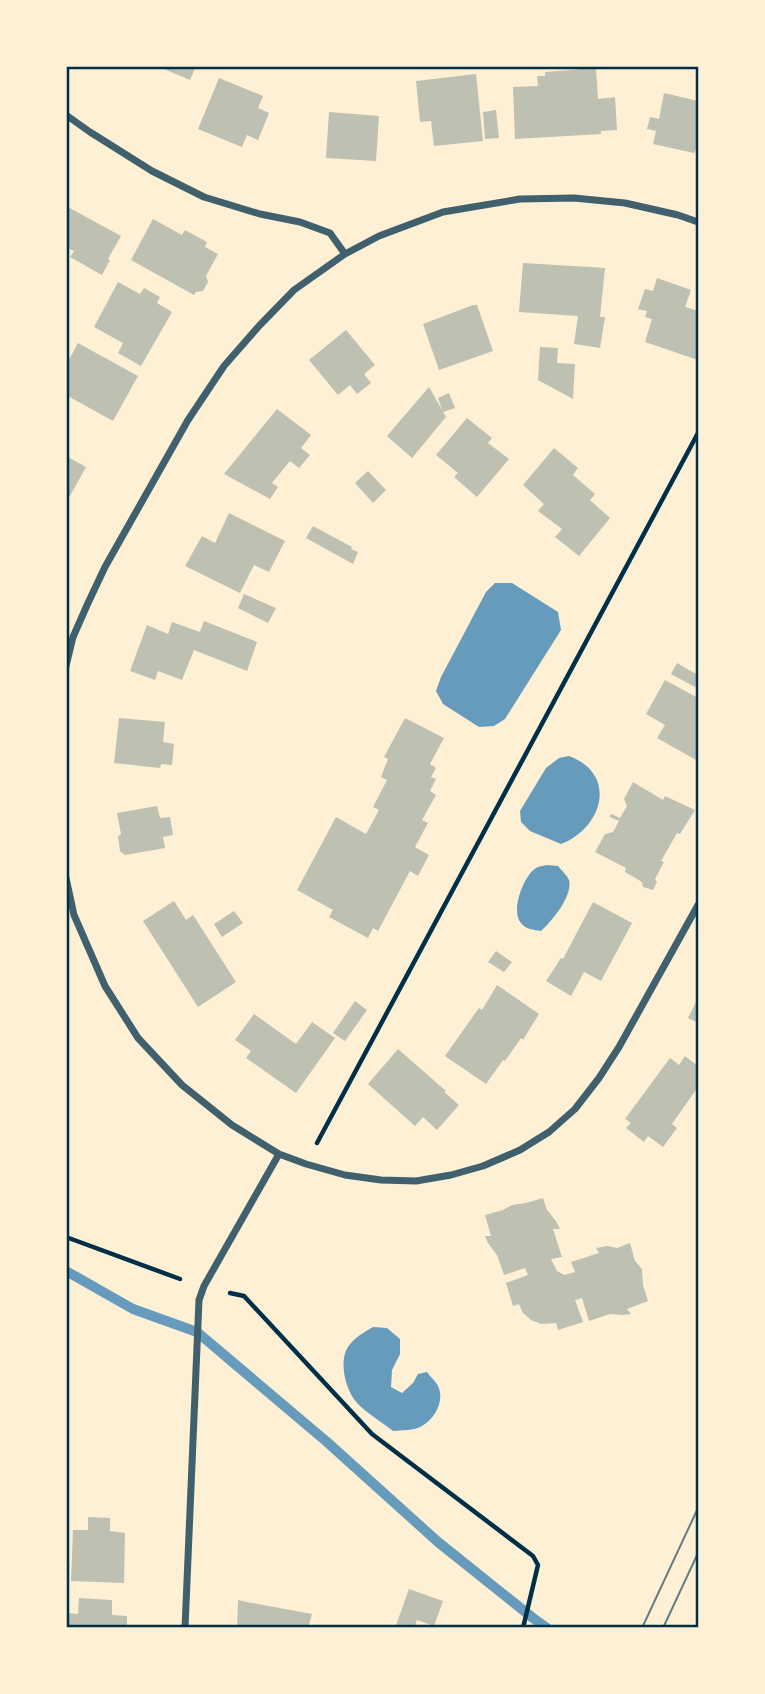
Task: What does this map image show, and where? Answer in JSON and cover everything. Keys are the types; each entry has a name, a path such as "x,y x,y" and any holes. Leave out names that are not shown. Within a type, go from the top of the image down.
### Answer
{"street":[{"path":"66,115 162,177 204,197 260,214 300,222 330,233 345,254"},
{"path":"66,666 74,637 105,567 188,420 224,366 294,290 345,254 379,236 443,212 520,199 575,198 625,203 698,222"},
{"path":"66,878 74,915 105,986 138,1038 181,1085 232,1125 279,1154 345,1175 381,1180 416,1181 483,1166 520,1150 549,1132 575,1109 599,1078 698,905"},
{"path":"185,1628 199,1300 204,1286 279,1154"}],"path":[{"path":"317,1143 698,433"},
{"path":"66,1237 180,1279"},
{"path":"230,1293 244,1296 372,1434 533,1556 538,1565 523,1628"}],"water":[{"path":"495,583 512,583 558,612 561,630 505,719 494,726 479,727 443,704 436,691 486,592"},
{"path":"569,756 584,764 594,775 599,788 599,801 587,826 561,844 530,831 521,822 520,811 546,768 559,758"},
{"path":"558,866 568,878 569,886 561,908 541,931 523,925 517,910 523,885 531,872 537,867"},
{"path":"373,1327 387,1328 400,1339 400,1354 392,1370 391,1387 402,1393 418,1374 427,1372 438,1386 438,1409 427,1423 419,1428 393,1431 362,1408 350,1392 345,1377 345,1353 353,1341"}],"building":[{"path":"157,66 196,66 190,80"},
{"path":"596,68 598,99 615,97 617,130 601,131 601,134 515,139 513,87 538,86 537,76 545,76 545,72"},
{"path":"476,74 483,141 434,146 431,121 420,122 416,81"},
{"path":"219,78 263,96 258,108 269,113 258,140 247,135 242,147 198,129"},
{"path":"664,93 698,101 698,147 694,153 653,144 656,131 647,129 650,117 659,119"},
{"path":"496,110 499,138 485,139 483,112"},
{"path":"329,112 379,116 376,161 326,158"},
{"path":"66,206 121,236 102,275 70,257 74,251 66,247"},
{"path":"153,219 182,235 185,230 207,242 205,247 218,254 206,276 208,282 203,291 194,295 131,260"},
{"path":"523,263 605,268 600,317 605,317 600,348 574,344 578,316 519,312"},
{"path":"657,278 691,290 685,307 698,311 698,360 645,342 652,319 645,317 647,311 638,309 645,289 653,291"},
{"path":"118,282 140,294 144,288 160,297 157,303 172,312 141,366 118,353 123,343 94,327"},
{"path":"477,305 493,351 439,370 423,324"},
{"path":"346,330 375,365 364,374 371,383 357,394 350,385 338,395 309,360"},
{"path":"78,343 138,376 113,421 66,395 66,365"},
{"path":"540,347 558,348 557,363 575,364 573,399 538,380"},
{"path":"429,387 446,417 412,458 387,436"},
{"path":"449,393 455,408 443,412 438,398"},
{"path":"277,409 311,435 301,448 310,455 299,468 290,461 272,483 278,487 270,499 224,474"},
{"path":"467,418 492,438 488,443 509,459 477,497 454,477 458,473 436,455"},
{"path":"554,448 578,468 573,475 595,494 590,500 610,518 579,556 555,537 562,529 538,511 544,504 523,485"},
{"path":"66,456 86,467 66,503"},
{"path":"368,471 386,490 373,503 355,483"},
{"path":"229,513 285,541 269,572 254,565 240,593 185,566 202,536 215,543"},
{"path":"313,526 358,552 353,564 306,538"},
{"path":"244,594 276,608 268,623 238,608"},
{"path":"204,621 257,642 247,671 194,650 182,680 158,671 155,680 130,671 147,625 168,634 172,622 200,632"},
{"path":"677,663 698,675 695,687 671,674"},
{"path":"665,680 698,698 698,761 657,738 665,725 646,714"},
{"path":"119,718 165,722 163,742 174,744 172,765 161,764 160,768 114,763"},
{"path":"405,718 444,738 430,764 436,768 431,777 436,779 430,791 436,795 422,820 428,823 415,847 429,855 418,876 410,871 378,931 373,928 368,938 329,917 333,910 297,890 336,817 366,834 379,810 373,807 387,780 381,777 388,759 384,757"},
{"path":"633,782 663,800 665,796 695,810 680,834 677,833 661,861 664,862 655,879 657,882 653,890 643,887 642,882 625,872 626,868 595,852 605,834 613,832 619,821 610,817 611,814 620,818 627,806 624,799"},
{"path":"157,806 160,818 170,817 173,835 163,837 165,848 125,855 120,851 118,836 121,834 117,813"},
{"path":"174,901 186,920 193,915 236,982 198,1007 143,921"},
{"path":"593,902 632,923 601,981 584,972 571,996 546,981 561,958 563,959"},
{"path":"234,911 243,923 222,937 214,924"},
{"path":"496,951 512,962 504,972 488,962"},
{"path":"497,985 539,1014 523,1040 521,1038 486,1084 445,1056 479,1008 482,1010"},
{"path":"698,998 698,1023 688,1018"},
{"path":"355,1001 367,1010 345,1041 333,1033"},
{"path":"254,1014 296,1044 312,1022 335,1038 296,1093 246,1058 251,1051 235,1040"},
{"path":"398,1049 459,1105 437,1130 423,1117 415,1126 368,1084"},
{"path":"685,1056 698,1066 698,1087 672,1124 677,1128 663,1147 648,1136 644,1142 626,1128 631,1123 625,1119 670,1058 679,1065"},
{"path":"543,1198 547,1210 560,1229 553,1229 562,1257 551,1259 557,1271 564,1275 575,1272 571,1262 599,1253 596,1248 617,1248 630,1243 635,1261 642,1269 648,1301 627,1309 631,1314 610,1314 589,1321 582,1298 575,1300 583,1322 558,1330 556,1323 541,1324 523,1313 519,1304 513,1306 506,1283 528,1275 525,1268 504,1275 497,1255 485,1236 491,1236 485,1215"},
{"path":"88,1517 110,1518 110,1531 125,1533 124,1583 71,1581 73,1530 88,1530"},
{"path":"409,1589 443,1601 434,1626 417,1620 414,1628 395,1628"},
{"path":"79,1598 112,1600 112,1615 127,1616 127,1628 66,1628 66,1613 78,1614"},
{"path":"238,1600 312,1614 308,1628 237,1628"}],"waterway":[{"path":"66,1271 133,1309 197,1332 327,1442 438,1542 547,1628"}],"tram line":[{"path":"642,1628 698,1508"},
{"path":"663,1628 698,1553"}]}
